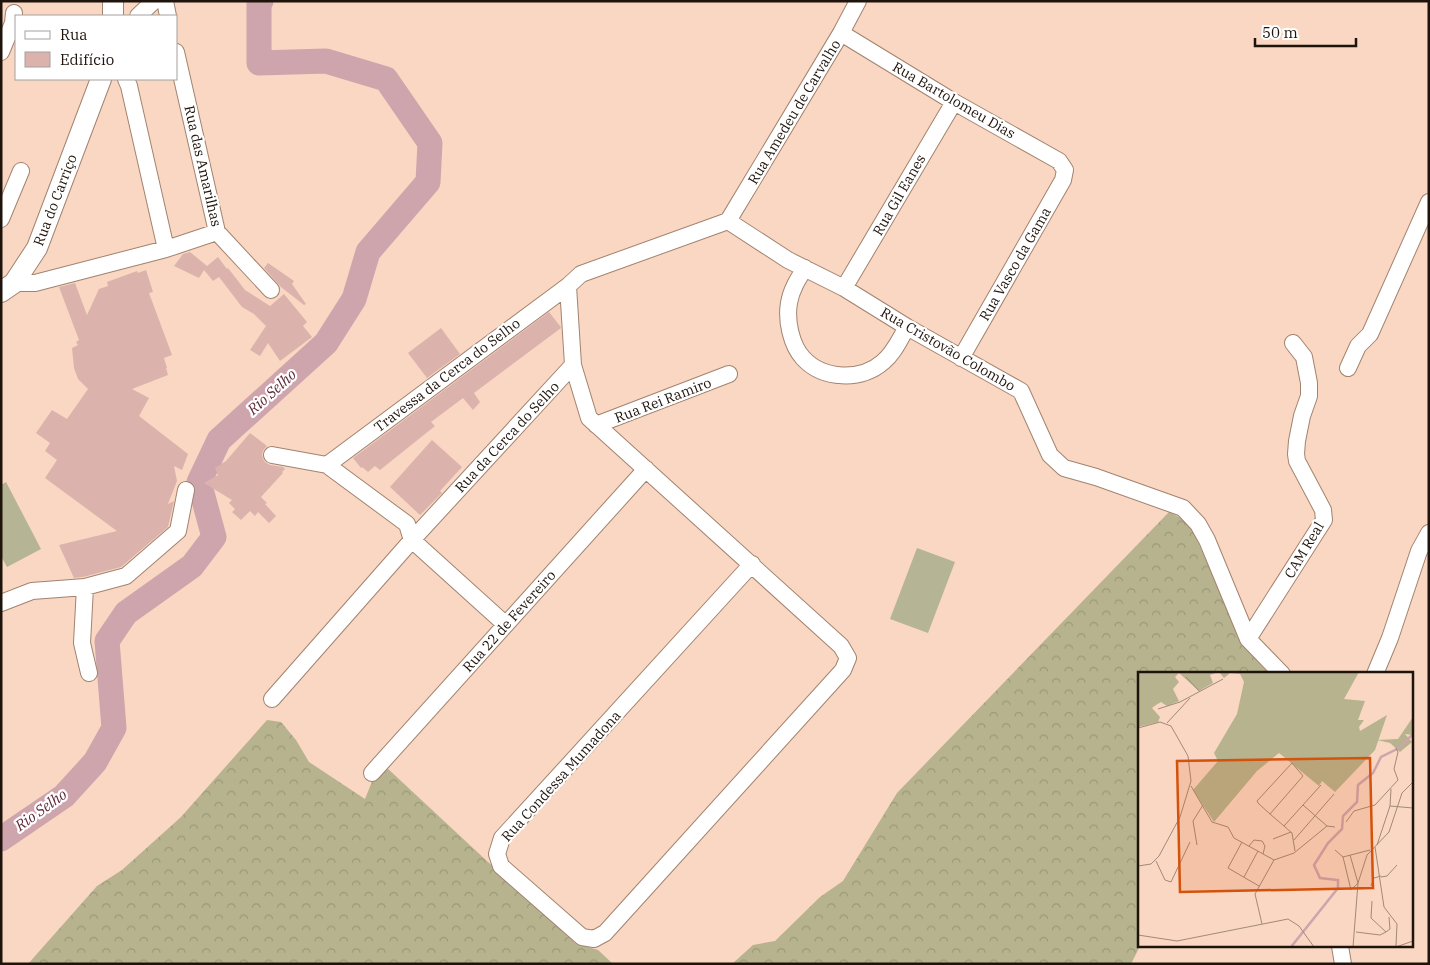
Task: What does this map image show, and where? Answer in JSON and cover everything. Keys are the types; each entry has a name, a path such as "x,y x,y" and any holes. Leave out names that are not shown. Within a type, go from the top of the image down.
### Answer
{"street":[{"path":"113,1 113,15"},
{"path":"139,15 154,1"},
{"path":"165,1 168,15"},
{"name":"Rua Amedeu de Carvalho","path":"728,221 841,33 858,1"},
{"path":"1,52 13,23 14,13"},
{"name":"Rua Bartolomeu Dias","path":"841,33 954,102 1059,161 1065,170"},
{"name":"Rua das Amarilhas","path":"178,61 217,232 271,290"},
{"name":"Rua do Carriço","path":"8,287 37,248 100,80"},
{"path":"126,80 166,249"},
{"name":"Rua Gil Eanes","path":"844,288 954,102"},
{"name":"Rua Vasco da Gama","path":"961,358 1063,180 1065,170"},
{"path":"1,219 20,171"},
{"path":"1348,368 1358,346 1370,334 1429,202"},
{"path":"728,221 581,274 568,286 573,365 589,418 752,564"},
{"name":"Rua Cristovão Colombo","path":"728,221 788,260 844,288 907,327 1021,391 1050,455 1064,468 1096,477 1183,508 1198,524 1207,540 1248,639 1280,672"},
{"name":"Rua do Carriço","path":"8,287 35,283 166,249 217,232"},
{"path":"805,268 788,305 789,326 803,358 814,367 830,373 862,374 884,362 907,327"},
{"name":"Travessa da Cerca do Selho","path":"327,465 568,286"},
{"name":"CAM Real","path":"1248,639 1324,520 1323,510 1297,461 1296,454 1302,416 1310,396 1304,357 1293,343"},
{"name":"Rua da Cerca do Selho","path":"272,699 412,540 573,365"},
{"name":"Rua Rei Ramiro","path":"596,425 729,374"},
{"path":"272,455 327,465 407,524 412,540 505,624"},
{"name":"Rua 22 de Fevereiro","path":"372,773 646,469"},
{"path":"1,603 32,591 85,587 126,576 178,530 186,490"},
{"path":"1376,672 1390,638 1419,551 1429,534"},
{"name":"Rua Condessa Mumadona","path":"752,564 842,646 848,658 843,670 605,933 594,939 582,937 501,866 496,854 502,838 752,564"},
{"path":"85,587 82,643 89,673"},
{"path":"1340,948 1343,964"}],"green space":[{"path":"6,482 41,549 7,567 1,556 1,485"},
{"path":"1169,512 1189,522 1244,645 1267,672 1138,672 1139,948 1131,964 732,964 753,945 775,941 820,897 843,881 897,793"},
{"path":"917,548 955,562 928,633 890,619"},
{"path":"267,720 281,722 296,740 309,762 365,799 373,779 386,767 575,943 598,950 613,964 28,964 97,886 122,870 181,817"}],"building":[{"path":"190,252 207,266 218,257 245,290 270,306 284,294 307,322 303,326 312,337 280,361 268,343 260,356 250,350 266,326 254,314 242,307 219,277 213,281 204,270 199,278 174,266 183,254"},
{"path":"268,263 294,281 292,284 306,304 304,305 281,287 264,268"},
{"path":"146,270 153,292 149,293 172,355 164,358 168,375 132,389 149,398 139,416 188,454 182,470 174,466 177,481 168,504 174,501 168,527 121,567 74,578 59,545 117,531 45,478 57,460 45,451 50,443 36,433 52,410 67,419 88,389 78,379 74,368 72,348 78,345 76,342 79,340 59,287 75,283 87,315 99,289 108,286 107,282 137,271 138,273"},
{"path":"549,312 561,328 474,393 480,402 473,410 463,398 431,422 435,426 380,470 375,466 368,472 361,468 353,458"},
{"path":"441,328 460,354 427,378 408,353"},
{"path":"250,433 267,446 262,454 265,462 285,469 261,497 276,516 269,523 258,512 255,516 250,511 241,520 232,512 235,509 229,503 232,500 204,483 218,475 215,468 226,461"},
{"path":"432,440 462,467 440,491 442,493 420,515 390,487"}],"waterway":[{"name":"Rio Selho","path":"1,839 64,796 95,762 114,728 107,641 126,613 192,566 214,537 199,482 219,440 326,343 354,299 368,252 428,182 430,143 386,79 326,61 259,63 259,4 261,1"}]}
